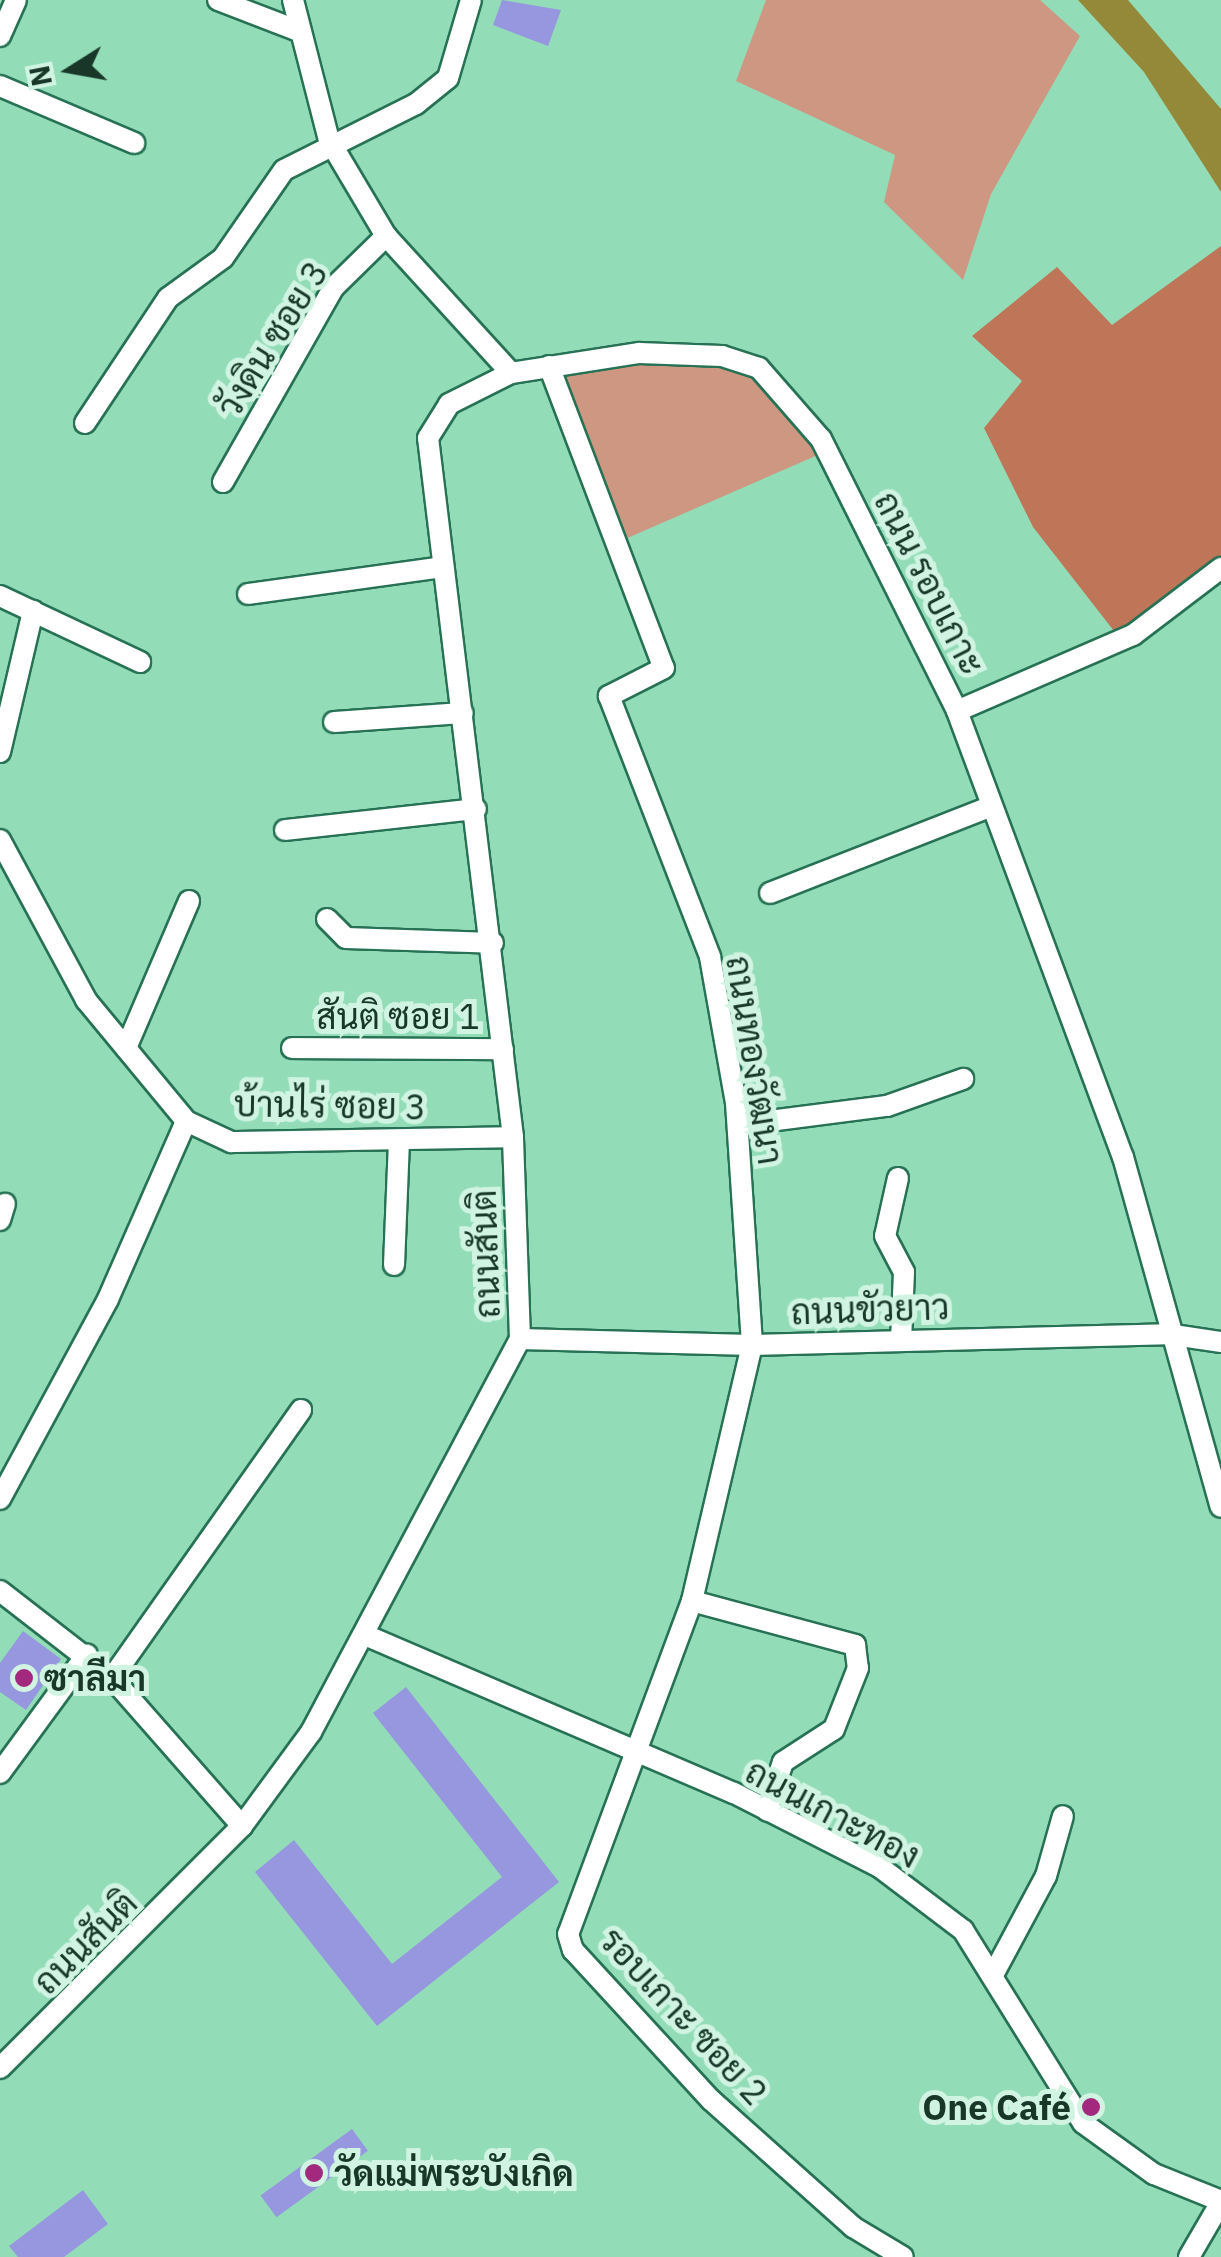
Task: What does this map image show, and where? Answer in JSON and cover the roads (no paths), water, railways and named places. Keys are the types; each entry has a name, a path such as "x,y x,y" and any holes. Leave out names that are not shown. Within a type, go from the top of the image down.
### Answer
{"street":[{"path":"0,36 16,0"},
{"path":"218,0 296,30"},
{"path":"293,0 296,30 329,140 386,236 512,373"},
{"path":"85,423 157,314 200,268 224,258 284,170 329,140 416,104 448,78 472,0"},
{"path":"0,86 134,143"},
{"name":"วังดิน ซอย 3","path":"223,482 334,287 386,236"},
{"name":"ถนน รอบเกาะ","path":"512,373 639,353 759,368 821,439 958,711 1123,1157 1166,1334 1212,1439 1221,1507"},
{"name":"ถนนทองวัฒนา","path":"550,366 664,668 609,696 710,957 738,1125 752,1345 692,1601 639,1759"},
{"name":"ถนนสันติ","path":"0,2068 242,1826 365,1636 520,1340 514,1138 428,438 449,404 512,373"},
{"path":"248,594 443,567"},
{"path":"958,711 1133,635 1221,568"},
{"path":"0,596 140,662"},
{"path":"0,752 33,611"},
{"path":"334,722 463,713"},
{"path":"770,893 992,806"},
{"path":"285,830 476,810"},
{"name":"บ้านไร่ ซอย 3","path":"0,840 86,1000 186,1121 231,1142 514,1138"},
{"path":"126,1048 190,900"},
{"path":"327,920 346,938 493,943"},
{"name":"สันติ ซอย 1","path":"292,1048 503,1050"},
{"path":"738,1125 887,1106 963,1078"},
{"path":"0,1498 108,1300 186,1121"},
{"path":"394,1265 399,1141"},
{"path":"898,1178 885,1236 904,1272 900,1341"},
{"name":"ถนนขัวยาว","path":"520,1340 752,1345 1166,1334 1221,1342"},
{"path":"112,1678 301,1410"},
{"path":"0,1592 87,1654 112,1678 242,1826"},
{"path":"692,1601 855,1646 858,1668 834,1729 783,1762 768,1810"},
{"name":"ถนนเกาะทอง","path":"365,1636 639,1759 768,1810 882,1868 963,1930 994,1973 1083,2123 1154,2174 1221,2201"},
{"path":"0,1772 87,1654"},
{"name":"รอบเกาะ ซอย 2","path":"639,1759 568,1934 573,1950 711,2100 853,2227 903,2257"},
{"path":"994,1973 1046,1876 1063,1816"},
{"path":"1189,2257 1221,2201"}],"place":[{"name":"ซาลีมา","path":"24,1678"},
{"name":"One Café","path":"1091,2107"},
{"name":"วัดแม่พระบังเกิด","path":"314,2173"}]}
